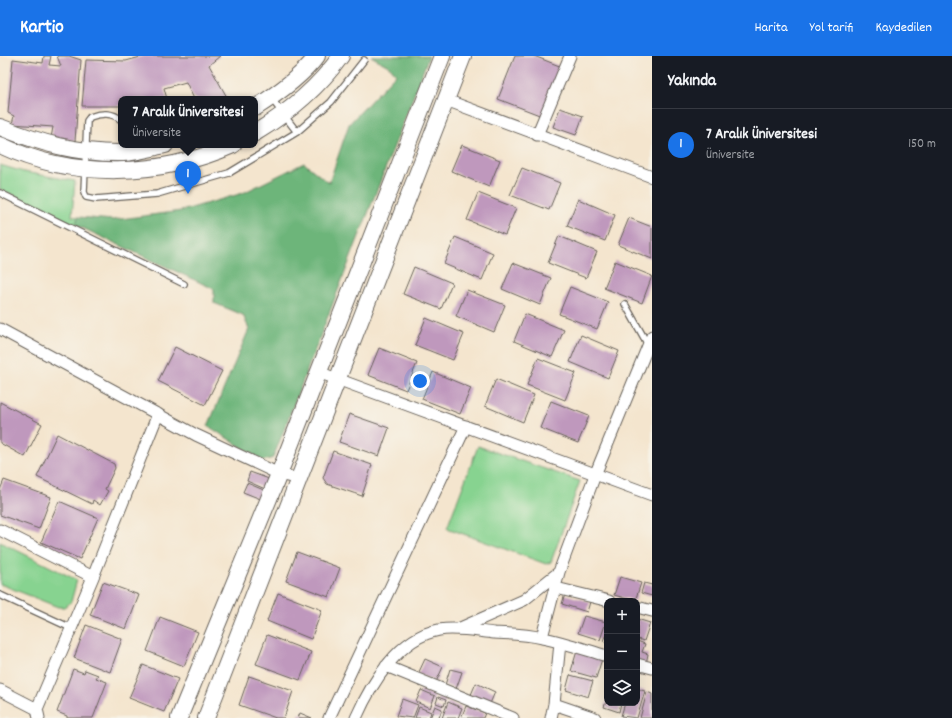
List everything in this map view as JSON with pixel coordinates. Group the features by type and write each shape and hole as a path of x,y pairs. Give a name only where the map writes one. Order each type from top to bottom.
{"street":[{"path":"258,106 271,98 311,64 317,56"},
{"path":"258,131 284,114 310,91 341,56"},
{"path":"179,718 279,474 442,56"},
{"path":"206,718 463,56"},
{"path":"537,135 570,56"},
{"path":"446,100 652,177"},
{"path":"0,127 32,140 64,148 123,158 149,170 170,166 226,148"},
{"path":"0,145 41,160 85,168 155,148"},
{"path":"0,329 196,435 279,474 299,479"},
{"path":"542,637 559,572 595,475 650,341"},
{"path":"318,372 338,378 652,495"},
{"path":"0,690 38,714 71,628 158,414"},
{"path":"329,718 466,426"},
{"path":"0,530 92,577"},
{"path":"455,630 524,600 559,572"},
{"path":"556,588 604,600"},
{"path":"640,609 652,611"},
{"path":"361,717 372,687 386,666 403,649 420,638 439,630 542,637 604,655"},
{"path":"551,718 554,704 560,642"},
{"path":"640,665 652,668"},
{"path":"386,666 514,718"},
{"path":"554,704 595,718"}],"lane":[{"path":"118,117 116,115 106,114 90,117 87,121 84,192 86,197 96,199 157,194 229,173 297,132 331,102 364,60"},
{"path":"271,98 297,132"},
{"path":"0,194 184,284"},
{"path":"625,304 650,341"},
{"path":"0,595 71,628"}],"green space":[{"path":"371,56 429,56 273,458 263,461 208,426 249,329 243,315 214,303 214,289 76,225 78,217 113,220 181,211 243,193 304,163 329,183 349,124 396,74 390,67"},
{"path":"0,165 24,172 75,181 72,216 78,217 76,225 0,189"},
{"path":"478,446 580,481 551,562 546,564 447,528"},
{"path":"0,542 77,580 71,602 64,607 58,607 0,584"}],"building":[{"path":"44,56 51,56 49,65 61,66 57,56 69,56 81,60 75,141 51,138 53,127 12,124 14,116 8,113 13,59 43,63"},
{"path":"144,56 220,56 209,65 226,96 193,96 186,82 164,88 166,96 118,96 118,106 82,106 86,60 126,61"},
{"path":"515,56 534,56 562,67 542,116 498,99"},
{"path":"560,108 583,116 576,135 553,127"},
{"path":"462,145 500,160 489,187 451,171"},
{"path":"522,168 560,183 549,210 510,195"},
{"path":"478,193 516,208 505,235 467,220"},
{"path":"578,199 615,215 605,241 567,226"},
{"path":"629,218 652,227 652,259 618,245"},
{"path":"559,236 597,252 586,278 548,263"},
{"path":"455,237 493,253 482,280 444,264"},
{"path":"615,261 652,276 642,303 604,288"},
{"path":"513,263 551,278 540,305 502,289"},
{"path":"414,267 452,283 441,309 403,294"},
{"path":"570,287 608,302 597,329 559,314"},
{"path":"467,290 505,305 494,332 456,316"},
{"path":"525,314 564,330 552,357 514,341"},
{"path":"426,318 464,334 453,360 415,345"},
{"path":"581,335 619,351 608,378 570,362"},
{"path":"175,347 222,371 205,405 158,381"},
{"path":"379,348 417,363 406,390 368,375"},
{"path":"538,358 576,373 565,400 527,385"},
{"path":"433,372 471,388 460,414 422,399"},
{"path":"496,379 534,395 523,422 485,406"},
{"path":"551,401 589,416 578,443 540,428"},
{"path":"0,402 42,424 25,457 0,443"},
{"path":"349,414 389,428 379,456 339,442"},
{"path":"57,434 114,464 115,468 105,489 108,491 100,505 93,500 92,504 37,477"},
{"path":"333,451 372,465 362,496 327,484 323,478"},
{"path":"250,472 269,479 265,489 247,481"},
{"path":"4,480 51,497 39,529 0,515 0,490"},
{"path":"247,483 266,491 263,500 243,492"},
{"path":"59,501 98,518 80,559 41,542"},
{"path":"297,552 340,568 329,597 286,581"},
{"path":"620,577 641,583 636,598 624,598 614,595"},
{"path":"103,582 139,595 126,629 90,615"},
{"path":"644,583 652,585 652,596 641,593"},
{"path":"278,593 322,610 311,639 267,621"},
{"path":"565,594 590,602 587,612 562,604"},
{"path":"584,616 604,621 604,628 600,640 578,633"},
{"path":"160,617 198,632 184,666 147,651"},
{"path":"640,620 650,623 644,641 640,640"},
{"path":"86,625 122,639 110,672 74,658"},
{"path":"267,635 311,652 300,680 256,664"},
{"path":"640,642 645,644 642,652 648,654 646,664 640,662"},
{"path":"577,651 602,659 596,678 571,671"},
{"path":"425,659 443,667 436,682 418,674"},
{"path":"143,665 178,679 164,712 129,698"},
{"path":"73,669 84,673 85,670 98,675 96,678 107,682 93,718 67,718 67,716 57,712"},
{"path":"450,669 462,672 456,689 445,685"},
{"path":"570,675 593,681 588,697 566,690"},
{"path":"249,676 293,691 284,718 276,718 239,705"},
{"path":"476,683 495,692 489,706 470,697"},
{"path":"421,690 435,696 430,708 416,702"},
{"path":"640,690 645,691 637,718 621,716 624,706 640,706"},
{"path":"647,692 652,694 652,718 640,718"},
{"path":"438,697 446,700 444,706 436,703"},
{"path":"402,699 418,705 413,718 396,716"},
{"path":"448,702 462,708 458,718 442,718"},
{"path":"435,706 442,709 439,718 430,718"},
{"path":"466,706 485,713 483,718 461,718"},
{"path":"604,706 620,706 619,712"},
{"path":"419,707 431,712 429,718 415,718"},
{"path":"300,713 312,718 298,718"}],"place":[{"name":"7 Aralık Üniversitesi","path":"188,194"}]}
